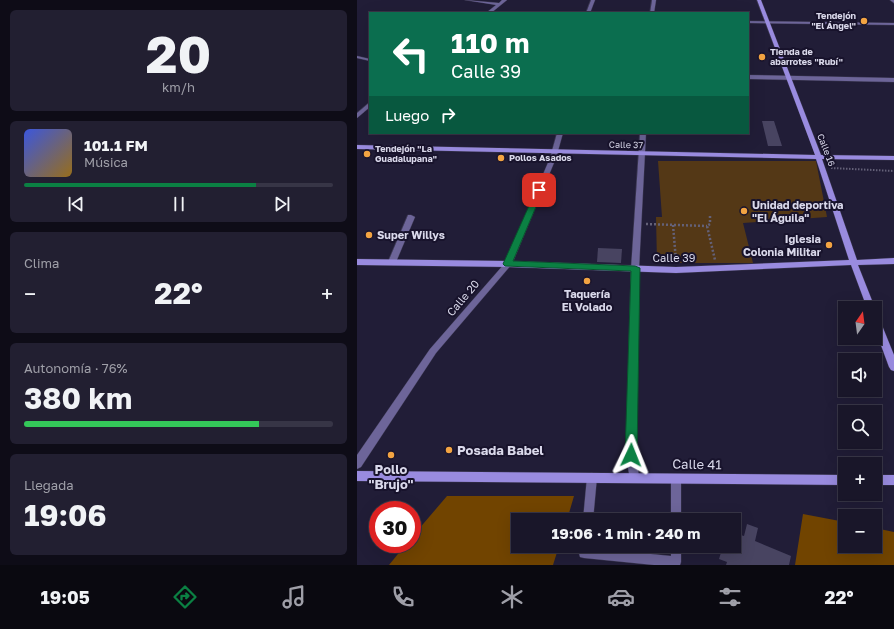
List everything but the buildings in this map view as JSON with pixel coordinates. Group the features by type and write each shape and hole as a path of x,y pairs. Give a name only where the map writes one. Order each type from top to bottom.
{"main road":[{"name":"Calle 16","path":"759,0 823,167 868,301"},
{"name":"Calle 37","path":"357,146 641,154 894,158"},
{"name":"Calle 39","path":"357,262 508,264 677,270 894,262"},
{"path":"882,336 894,367"},
{"name":"Calle 41","path":"357,476 634,477 838,480"},
{"path":"882,480 894,480"}],"street":[{"path":"467,0 501,4"},
{"path":"489,12 505,0"},
{"path":"588,12 593,0"},
{"path":"652,12 654,0"},
{"path":"749,22 894,24"},
{"path":"357,57 369,60"},
{"path":"749,77 894,80"},
{"path":"357,116 369,105"},
{"name":"Calle 20","path":"357,464 433,351 508,264 553,158 560,134"},
{"path":"634,477 631,455 635,268 643,134"},
{"path":"392,262 411,217"}],"lane":[{"path":"589,513 592,477"},
{"path":"676,478 676,513"},
{"path":"584,553 676,562 676,553"}],"path":[{"path":"823,167 894,171"},
{"path":"710,216 710,224 707,226 717,269"},
{"path":"638,224 707,226"},
{"path":"673,225 677,270"}],"shaded area":[{"name":"Unidad deportiva \"El Águila\"","path":"658,161 816,161 827,217 743,223 753,263 657,263 656,217 662,217"},
{"path":"447,496 574,496 569,513 511,513 511,553 557,553 553,565 389,565 399,553 421,553 421,526"},
{"path":"803,514 838,521 838,553 882,553 882,529 894,532 894,565 795,565"}],"place":[{"name":"Tendejón \"El Ángel\"","path":"864,21"},
{"name":"Tienda de abarrotes \"Rubí\"","path":"762,57"},
{"name":"Tendejón \"La Guadalupana\"","path":"367,154"},
{"name":"Pollos Asados","path":"501,158"},
{"name":"Unidad deportiva \"El Águila\"","path":"744,211"},
{"name":"Super Willys","path":"369,235"},
{"name":"Iglesia Colonia Militar","path":"829,245"},
{"name":"Taquería El Volado","path":"587,281"},
{"name":"Posada Babel","path":"449,450"},
{"name":"Pollo \"Brujo\"","path":"391,455"}],"route":[{"path":"539,190 508,264 635,268 631,455"}]}
